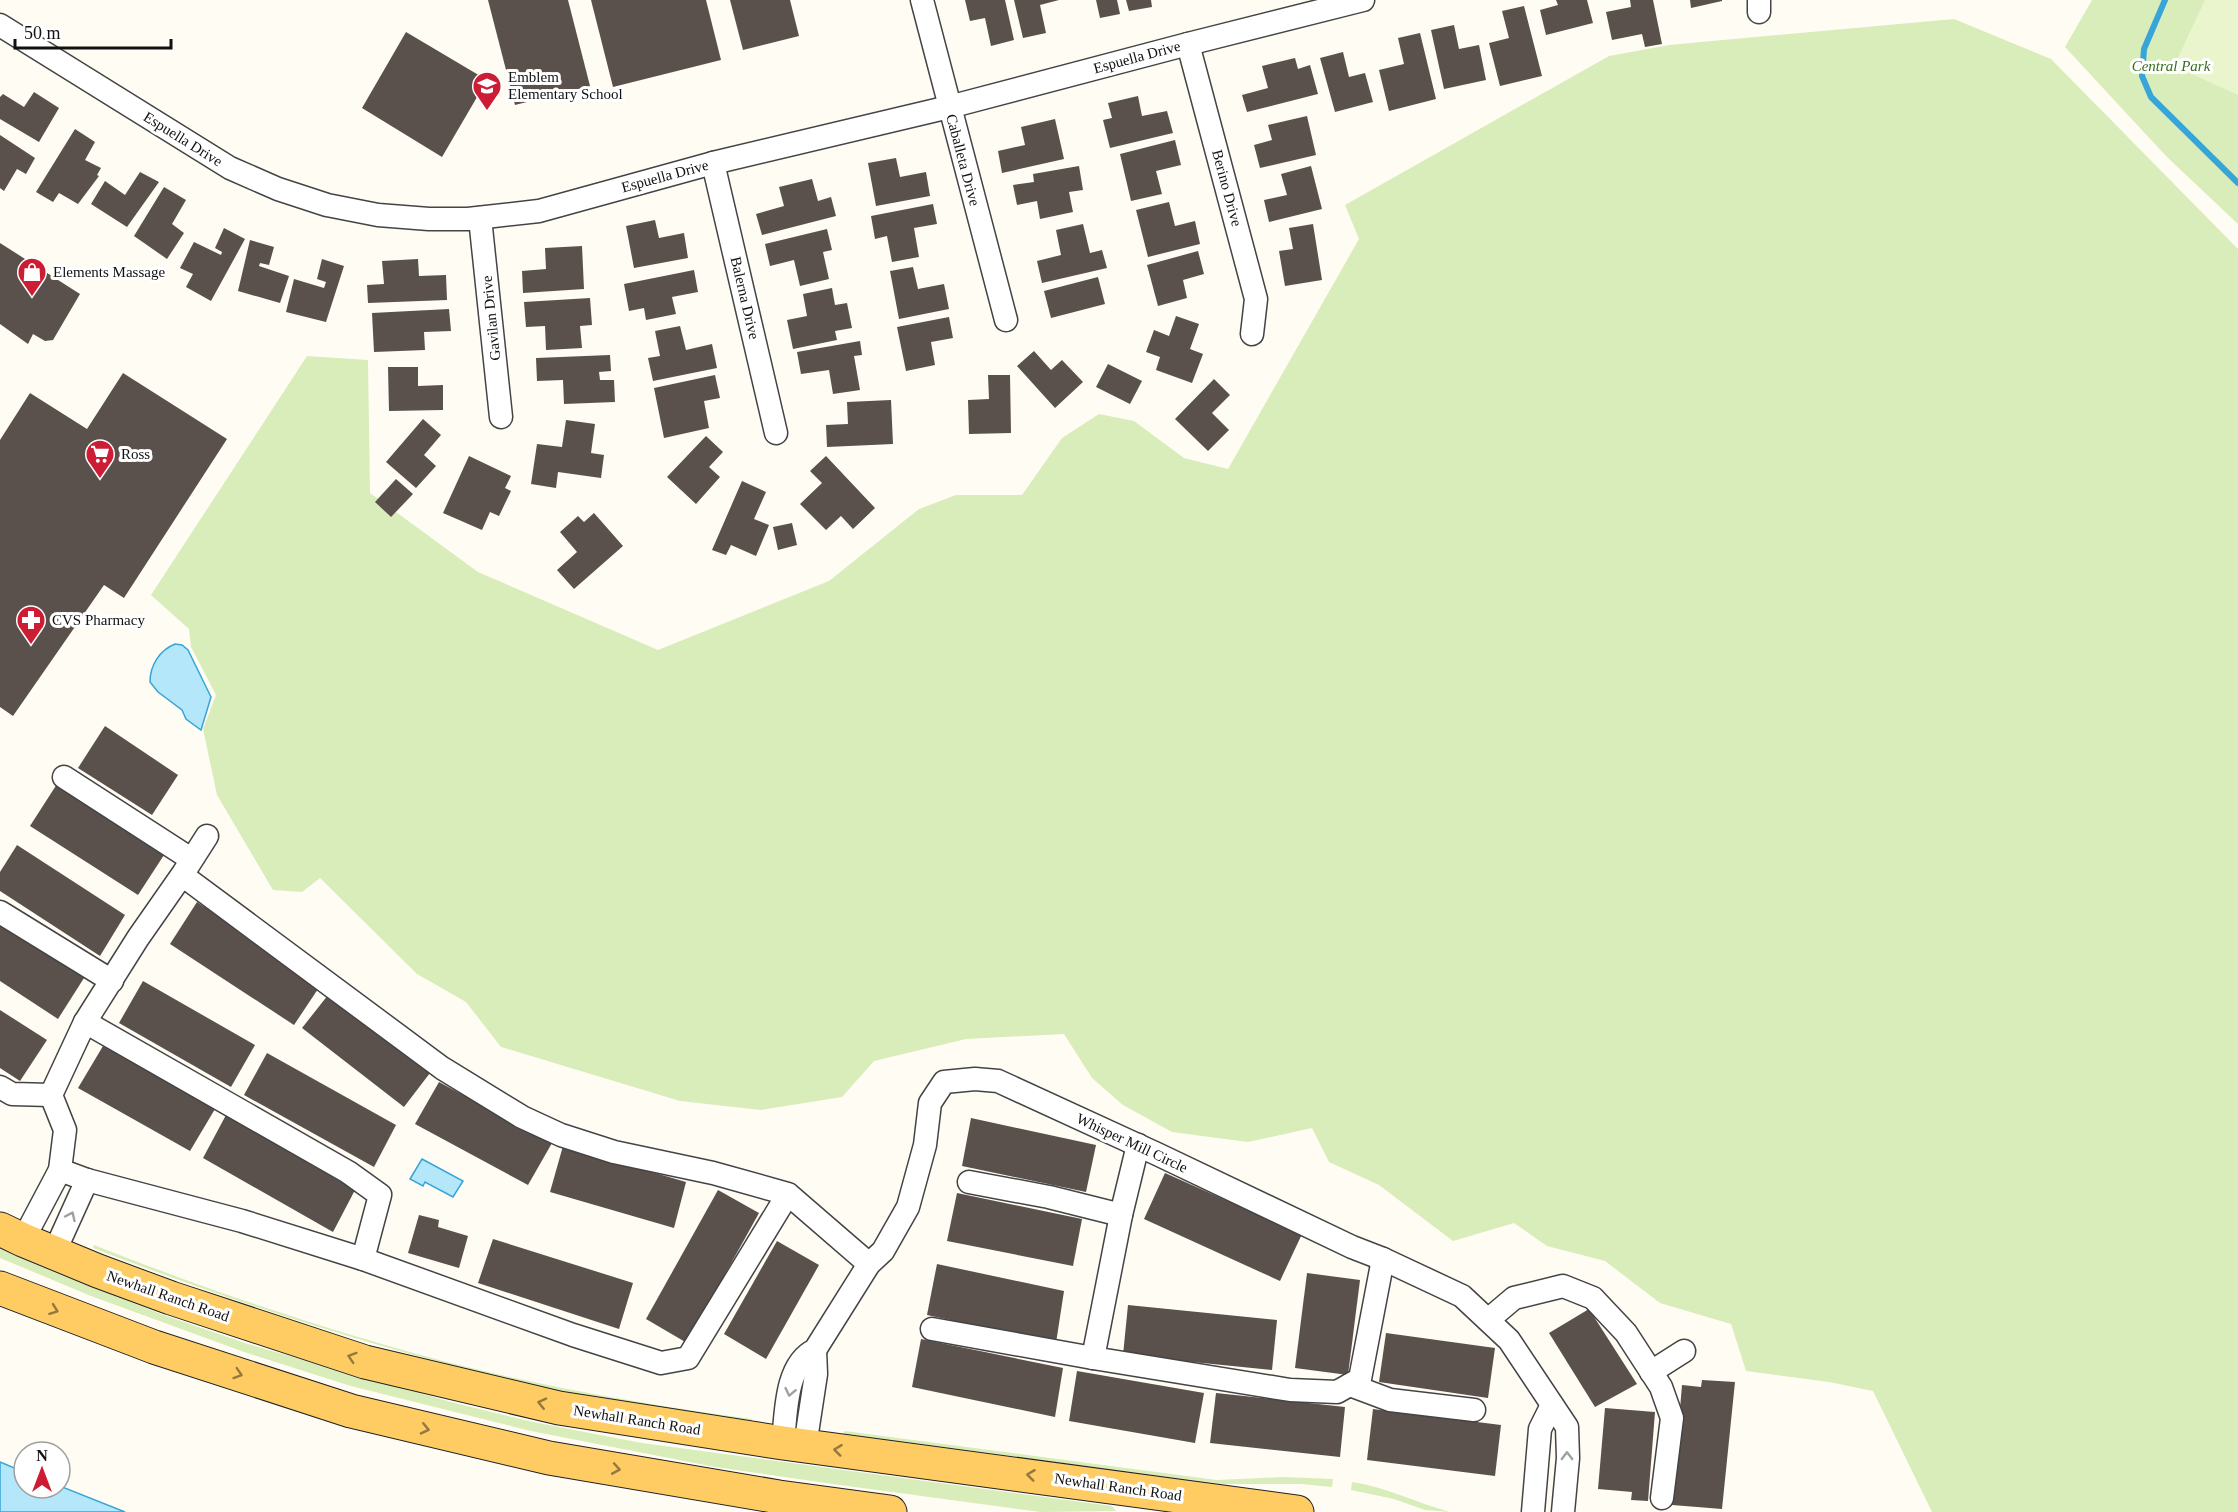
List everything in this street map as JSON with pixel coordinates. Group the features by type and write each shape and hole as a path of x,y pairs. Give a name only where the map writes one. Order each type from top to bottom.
{"main road":[{"name":"Newhall Ranch Road","path":"11,1234 171,1298 365,1362 559,1408 794,1444 1297,1512"},
{"path":"0,1288 154,1347 351,1411 549,1458 779,1497 890,1512"}],"street":[{"name":"Caballeta Drive","path":"922,0 1006,320"},
{"name":"Espuella Drive","path":"0,25 230,168 278,189 327,204 378,215 429,219 480,218 539,211 713,163 949,107 1363,0"},
{"name":"Berino Drive","path":"1188,44 1256,299 1252,334"},
{"name":"Balerna Drive","path":"713,163 776,433"},
{"name":"Gavilan Drive","path":"480,218 501,417"},
{"path":"64,777 186,867 442,1068 522,1117 561,1135 614,1152 712,1173 788,1194 869,1264"},
{"path":"11,1234 60,1170 65,1130 51,1095 85,1022 207,836"},
{"path":"0,912 112,981"},
{"path":"85,1022 348,1172 380,1196 363,1259"},
{"name":"Whisper Mill Circle","path":"794,1444 816,1374 814,1350 869,1264 883,1251 908,1207 926,1145 930,1103 944,1082 975,1079 998,1081 1138,1144 1352,1248 1383,1259 1462,1296 1509,1340 1567,1427 1568,1458 1563,1512"},
{"path":"0,1087 12,1094 51,1095"},
{"path":"1093,1358 1121,1215 1138,1144"},
{"path":"60,1170 87,1180 242,1221 363,1259 573,1335 661,1363 688,1358 788,1194"},
{"path":"54,1253 87,1180"},
{"path":"969,1182 1049,1197 1121,1215"},
{"path":"932,1329 1290,1390 1337,1392 1360,1379 1383,1259"},
{"path":"1488,1320 1514,1298 1563,1286 1593,1298 1626,1334 1652,1372 1661,1387 1672,1418 1662,1498"},
{"path":"1652,1372 1684,1351"},
{"path":"1350,1385 1390,1400 1474,1410"},
{"path":"1533,1512 1540,1429 1552,1405"}],"green space":[{"name":"Central Park","path":"2092,0 2238,0 2238,224 2166,156 2065,47"},
{"path":"2205,0 2238,0 2238,95 2174,66"},
{"path":"1954,19 2051,59 2238,249 2238,1512 1932,1512 1873,1391 1829,1382 1746,1371 1731,1324 1660,1303 1605,1261 1547,1246 1514,1223 1453,1241 1379,1185 1329,1162 1312,1128 1248,1142 1172,1132 1123,1105 1092,1078 1064,1034 966,1039 874,1061 842,1097 761,1110 680,1101 501,1047 466,1002 417,974 320,878 302,892 273,890 217,795 203,729 216,695 191,647 189,629 151,595 307,356 368,360 370,493 478,572 658,650 829,581 919,509 956,495 1022,495 1062,438 1099,414 1134,421 1184,458 1228,469 1359,239 1345,205 1609,56 1669,45"},
{"path":"94,1245 267,1308 443,1361 597,1394 752,1419 751,1422 616,1402 449,1364 329,1330 210,1291 93,1248"},
{"path":"0,1249 161,1314 248,1344 451,1402 533,1422 642,1443 1112,1506 1116,1511 1041,1512 840,1485 715,1467 531,1431 351,1386 244,1352 91,1296 0,1258"},
{"path":"845,1431 1217,1480 1284,1477 1333,1479 1332,1487 1301,1484 1222,1484 843,1434"},
{"path":"1352,1482 1450,1512 1425,1510 1394,1499 1351,1490"}],"water":[{"path":"175,644 182,645 188,650 211,697 201,730 186,719 182,710 158,692 150,682 157,659"},
{"path":"422,1159 463,1181 453,1197 425,1182 423,1186 410,1179"},
{"path":"0,1462 12,1467 12,1500 72,1500 72,1491 125,1512 0,1512"}],"building":[{"path":"488,0 568,0 590,86 515,105"},
{"path":"591,0 706,0 721,60 613,87"},
{"path":"730,0 790,0 799,36 743,50"},
{"path":"965,0 1005,0 1014,40 991,46 985,18 970,21"},
{"path":"1014,0 1059,0 1040,5 1046,33 1023,38"},
{"path":"1096,0 1117,0 1120,14 1100,18"},
{"path":"1126,0 1151,0 1152,7 1129,11"},
{"path":"1556,0 1587,0 1593,23 1546,35 1540,10 1558,5"},
{"path":"1630,0 1653,0 1662,44 1645,47 1642,34 1612,40 1606,12 1631,7"},
{"path":"1690,0 1722,0 1722,1 1691,8"},
{"path":"1524,6 1542,76 1500,86 1489,43 1509,38 1502,11"},
{"path":"1454,25 1459,49 1479,45 1486,80 1444,89 1431,30"},
{"path":"406,32 487,80 442,157 362,108"},
{"path":"1420,33 1436,99 1389,111 1379,70 1404,64 1398,38"},
{"path":"1343,52 1349,77 1365,73 1373,102 1335,112 1320,58"},
{"path":"1295,58 1298,69 1310,65 1318,94 1247,112 1242,95 1268,88 1262,66"},
{"path":"34,92 59,108 39,142 0,119 0,97 3,94 24,107"},
{"path":"1138,96 1142,116 1167,111 1173,133 1110,148 1103,120 1112,118 1108,103"},
{"path":"1307,116 1316,155 1260,168 1254,145 1272,140 1268,125"},
{"path":"1055,119 1064,159 1002,173 998,151 1025,145 1021,127"},
{"path":"75,129 95,142 85,160 101,168 97,175 99,176 78,204 59,193 53,202 36,192"},
{"path":"0,135 35,158 26,174 17,169 4,191 0,188"},
{"path":"1175,140 1181,165 1156,171 1162,194 1131,201 1120,154"},
{"path":"896,158 900,177 926,172 930,196 876,206 868,163"},
{"path":"1079,166 1083,190 1069,192 1073,212 1040,219 1037,201 1017,205 1013,185 1034,182 1033,174"},
{"path":"1311,166 1322,209 1269,222 1264,200 1287,195 1281,174"},
{"path":"140,172 159,182 127,227 91,204 105,181 125,195"},
{"path":"812,179 818,201 831,197 836,216 762,235 756,214 784,206 779,187"},
{"path":"164,187 186,200 172,224 184,233 167,259 134,236"},
{"path":"1169,202 1175,226 1195,221 1200,244 1148,257 1136,210"},
{"path":"933,204 937,224 914,228 919,257 892,262 887,236 875,239 871,216"},
{"path":"655,220 659,238 684,233 688,258 634,268 626,226"},
{"path":"1083,224 1090,253 1102,250 1107,268 1042,283 1037,261 1061,255 1056,230"},
{"path":"1313,224 1322,280 1285,286 1279,251 1293,249 1289,228"},
{"path":"224,228 245,239 211,301 186,287 193,274 180,268 194,242 221,255 222,252 215,248"},
{"path":"827,229 832,250 823,252 829,279 800,286 794,260 770,266 765,244"},
{"path":"250,240 274,247 269,265 260,263 259,266 289,276 280,303 238,291"},
{"path":"0,243 80,294 53,340 45,341 33,334 28,344 0,324"},
{"path":"582,246 584,289 523,293 522,271 546,269 545,248"},
{"path":"1198,251 1204,274 1183,280 1187,298 1158,306 1147,265"},
{"path":"322,259 344,266 326,322 286,312 294,279 324,288 326,282 317,279"},
{"path":"418,259 419,276 446,275 447,300 368,303 367,285 384,284 382,261"},
{"path":"913,267 918,289 944,284 949,309 899,319 890,271"},
{"path":"694,270 698,292 672,297 676,314 646,320 644,308 629,311 624,284"},
{"path":"1098,277 1105,304 1051,318 1044,291"},
{"path":"832,288 835,305 847,303 852,328 835,331 837,340 793,349 787,320 807,316 803,294"},
{"path":"590,298 592,325 580,326 582,348 546,350 545,326 526,327 524,302"},
{"path":"449,309 451,331 424,332 425,350 374,352 372,313"},
{"path":"1176,316 1199,324 1190,349 1203,354 1192,383 1156,370 1160,357 1146,352 1154,330 1169,336"},
{"path":"949,317 953,338 931,342 935,365 906,371 897,327"},
{"path":"680,326 686,350 712,344 717,368 653,381 648,358 660,356 655,331"},
{"path":"860,341 862,355 854,356 860,390 833,394 829,370 801,374 797,352"},
{"path":"1034,351 1051,370 1062,360 1083,382 1055,408 1017,366"},
{"path":"610,355 611,371 599,372 600,380 614,380 615,402 564,404 563,380 537,381 536,358"},
{"path":"1108,364 1142,381 1130,404 1096,387"},
{"path":"388,367 418,367 418,386 443,385 443,410 389,411"},
{"name":"Ross","path":"123,373 227,439 124,598 104,585 13,716 0,707 0,440 30,393 87,429"},
{"path":"715,375 720,398 704,401 709,428 664,438 654,388"},
{"path":"988,375 1010,375 1011,433 969,434 968,400 989,399"},
{"path":"1214,379 1230,395 1212,413 1229,430 1208,451 1175,419"},
{"path":"891,400 893,444 827,447 826,425 848,424 847,402"},
{"path":"423,419 441,435 424,455 436,466 416,488 386,462"},
{"path":"566,420 595,424 591,453 604,455 601,478 558,472 556,488 531,484 537,444 562,447"},
{"path":"706,436 723,452 709,467 720,477 696,504 667,477"},
{"path":"469,456 511,476 505,488 511,491 499,516 490,512 482,530 443,513"},
{"path":"826,456 875,508 853,529 841,516 826,530 800,504 822,483 810,471"},
{"path":"396,479 413,494 391,517 375,502"},
{"path":"742,481 766,492 754,519 769,525 756,556 731,545 726,555 712,550"},
{"path":"594,513 623,546 574,589 557,570 577,552 560,532 578,516 584,522"},
{"path":"792,523 797,545 778,550 773,527"},
{"path":"105,726 178,775 152,815 78,768"},
{"path":"57,784 164,855 138,895 30,826"},
{"path":"17,845 125,915 100,956 0,891 0,872"},
{"path":"197,902 322,983 294,1025 170,944"},
{"path":"0,923 84,978 58,1019 0,981"},
{"path":"143,981 255,1045 231,1087 119,1023"},
{"path":"332,990 433,1069 404,1107 302,1028"},
{"path":"0,1010 47,1040 20,1081 0,1068"},
{"path":"103,1046 215,1109 190,1151 78,1088"},
{"path":"267,1053 396,1125 374,1167 244,1095"},
{"path":"439,1082 552,1143 528,1185 415,1124"},
{"path":"226,1115 355,1190 333,1232 203,1158"},
{"path":"971,1118 1096,1145 1086,1192 962,1166"},
{"path":"563,1146 686,1182 674,1228 550,1192"},
{"path":"1165,1173 1302,1234 1280,1281 1144,1219"},
{"path":"718,1190 759,1213 687,1343 646,1319"},
{"path":"957,1193 1082,1219 1073,1266 947,1241"},
{"path":"419,1215 439,1220 438,1227 468,1236 459,1268 408,1253"},
{"path":"493,1239 633,1283 619,1329 478,1283"},
{"path":"777,1241 819,1265 766,1359 724,1334"},
{"path":"937,1264 1064,1291 1056,1343 927,1315"},
{"path":"1307,1273 1360,1280 1348,1375 1295,1368"},
{"path":"1128,1305 1277,1320 1272,1370 1123,1355"},
{"path":"1589,1309 1637,1384 1595,1407 1549,1333"},
{"path":"1386,1333 1495,1348 1488,1398 1379,1382"},
{"path":"921,1339 1063,1368 1055,1417 912,1387"},
{"path":"1077,1371 1204,1393 1195,1443 1069,1421"},
{"path":"1702,1380 1735,1382 1722,1509 1672,1505 1682,1385 1701,1387"},
{"path":"1216,1393 1345,1407 1340,1457 1210,1443"},
{"path":"1605,1408 1655,1412 1648,1501 1631,1500 1632,1492 1598,1489"},
{"path":"1373,1409 1501,1425 1495,1476 1367,1460"}],"waterway":[{"path":"2165,0 2144,49 2142,76 2151,97 2238,183"}],"place":[{"name":"Emblem Elementary School","path":"487,112"},
{"name":"Elements Massage","path":"32,298"},
{"name":"Ross","path":"100,480"},
{"name":"CVS Pharmacy","path":"31,646"}]}
